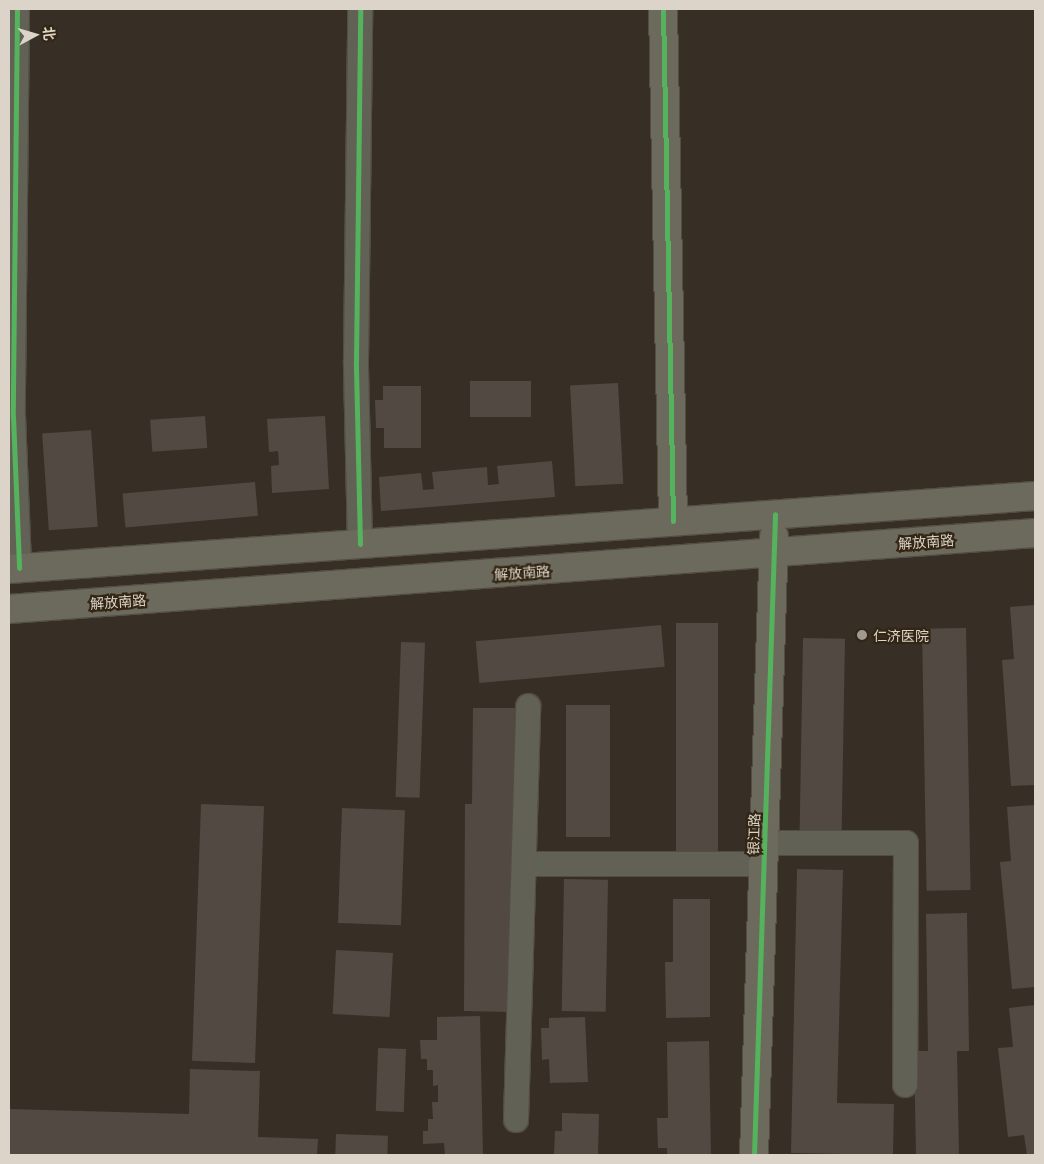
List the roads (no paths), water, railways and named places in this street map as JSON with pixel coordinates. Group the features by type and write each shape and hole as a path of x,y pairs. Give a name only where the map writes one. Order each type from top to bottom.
{"main road":[{"path":"663,9 672,521"},
{"path":"14,569 1035,496"},
{"name":"银江路","path":"754,1155 775,514"},
{"name":"解放南路","path":"9,609 1035,533"}],"street":[{"path":"14,569 17,9"},
{"path":"360,9 356,361 360,544"},
{"path":"516,1120 528,706"},
{"path":"524,864 764,854 906,843 906,1085"}],"place":[{"name":"仁济医院","path":"862,635"}]}
